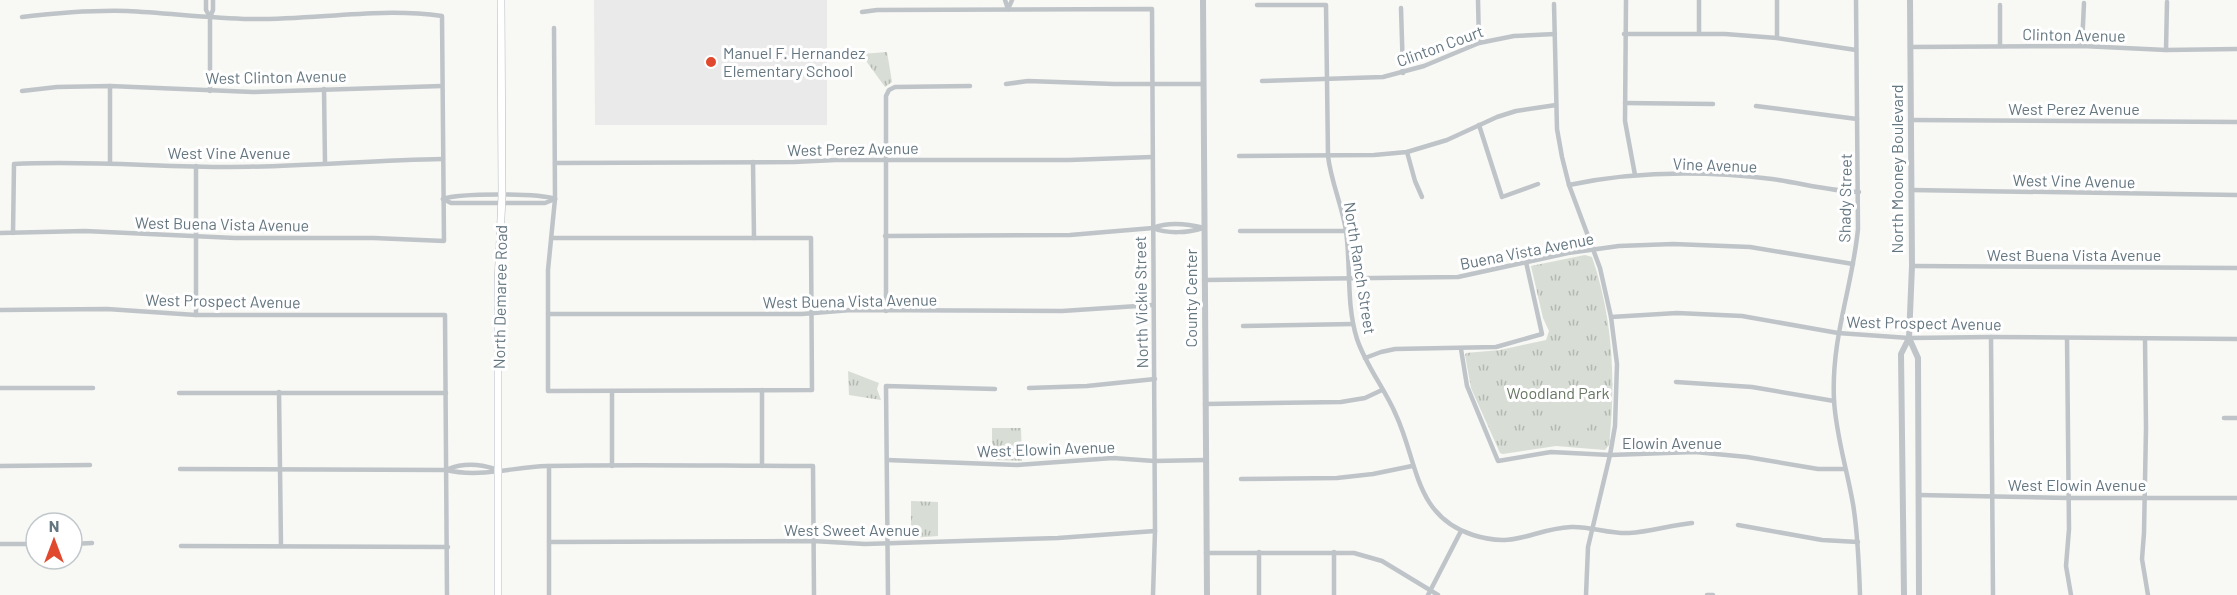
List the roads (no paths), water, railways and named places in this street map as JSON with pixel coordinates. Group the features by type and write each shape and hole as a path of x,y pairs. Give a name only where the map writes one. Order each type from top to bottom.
{"main road":[{"name":"North Demaree Road","path":"498,595 498,284 502,200 501,0"}],"street":[{"path":"206,0 206,10 210,17"},
{"path":"210,91 210,17 213,0"},
{"path":"1005,0 1008,9"},
{"path":"1008,9 1012,0"},
{"name":"County Center","path":"1203,0 1207,595"},
{"path":"1478,0 1479,43"},
{"path":"1626,0 1625,121 1635,175"},
{"path":"1699,0 1699,33"},
{"path":"1777,0 1777,38"},
{"name":"Shady Street","path":"1856,0 1858,229 1838,333 1834,401 1839,441 1853,502 1858,542 1860,595"},
{"name":"North Mooney Boulevard","path":"1904,595 1901,354 1909,338 1912,266 1910,0"},
{"path":"2166,50 2167,2"},
{"path":"2082,46 2084,3"},
{"path":"1554,4 1556,105 1562,157 1569,184 1594,250 1616,347 1617,397 1611,455 1588,547 1586,595"},
{"name":"North Ranch Street","path":"1257,5 1326,5 1328,156 1346,231 1353,324 1365,358 1402,428 1422,492 1441,516 1461,531"},
{"path":"2000,5 2000,46"},
{"path":"1401,8 1403,73"},
{"path":"862,12 1008,9"},
{"name":"North Vickie Street","path":"1008,9 1152,9 1155,379 1155,531 1152,595"},
{"path":"21,17 67,12 125,11 251,19 360,13 423,13 442,16 443,199 451,203 502,200 545,203 555,200"},
{"path":"551,238 811,238 812,390 548,390 548,263 555,200 554,28"},
{"path":"1624,34 1699,33 1777,38 1857,50"},
{"name":"Clinton Court","path":"1262,81 1359,79 1403,73 1479,43 1514,36 1555,34"},
{"name":"Clinton Avenue","path":"1910,47 2082,46 2166,50 2237,49"},
{"path":"1006,84 1028,81 1203,84"},
{"path":"110,86 110,162"},
{"name":"West Clinton Avenue","path":"22,91 57,87 110,86 264,92 442,86"},
{"path":"886,311 885,99 889,90 901,86 970,86"},
{"path":"324,89 326,163"},
{"path":"1625,103 1713,104"},
{"path":"1239,156 1374,155 1407,152 1447,140 1516,111 1556,105"},
{"path":"1756,106 1857,119"},
{"name":"West Perez Avenue","path":"1910,120 2237,122"},
{"path":"1479,125 1502,197 1538,184"},
{"path":"1407,152 1422,197"},
{"name":"West Perez Avenue","path":"555,163 886,159 1069,160 1152,157"},
{"name":"West Vine Avenue","path":"13,233 14,164 110,162 282,167 326,163 443,159"},
{"path":"753,162 754,238"},
{"path":"196,166 196,315"},
{"name":"Vine Avenue","path":"1569,184 1635,175 1711,175 1749,177 1859,192"},
{"name":"West Vine Avenue","path":"1911,190 2237,195"},
{"name":"West Buena Vista Avenue","path":"0,233 85,231 196,237 444,241 443,199"},
{"path":"885,236 1088,234 1152,228 1160,231 1192,231 1204,228"},
{"path":"1240,231 1346,231"},
{"name":"Buena Vista Avenue","path":"1204,280 1458,277 1594,250 1649,244 1709,244 1785,252 1853,264"},
{"path":"1365,358 1395,349 1496,347 1542,334 1526,262"},
{"name":"West Buena Vista Avenue","path":"1912,266 2237,268"},
{"name":"West Buena Vista Avenue","path":"548,314 811,314 845,310 1062,311 1153,305"},
{"name":"West Prospect Avenue","path":"0,310 107,309 196,315 445,315 446,393"},
{"name":"West Prospect Avenue","path":"1611,317 1677,313 1742,316 1838,333 1909,338 2237,339"},
{"path":"1243,326 1353,324"},
{"path":"1991,337 1993,595"},
{"name":"North Mooney Boulevard","path":"1909,338 1918,358 1919,595"},
{"path":"2067,338 2069,530 2066,566 2072,595"},
{"path":"2145,339 2145,497 2142,559 2148,595"},
{"name":"Elowin Avenue","path":"1461,349 1467,386 1498,461 1551,452 1611,455 1666,452 1712,453 1818,470 1845,470"},
{"path":"1029,388 1087,386 1155,379"},
{"path":"1676,382 1752,387 1834,401"},
{"path":"888,595 886,386 995,389"},
{"path":"0,388 93,388"},
{"path":"762,390 762,466"},
{"path":"1205,404 1341,402 1365,398 1382,390"},
{"path":"612,391 612,466"},
{"path":"279,392 281,546"},
{"path":"179,393 446,393 447,595"},
{"path":"2224,418 2237,418"},
{"name":"West Elowin Avenue","path":"887,460 1000,465 1113,459 1206,460"},
{"path":"0,466 90,465"},
{"path":"549,466 549,595"},
{"path":"180,469 484,472 549,466 813,466 814,595"},
{"path":"1241,479 1356,477 1412,466"},
{"name":"West Elowin Avenue","path":"1918,495 2237,498"},
{"path":"1429,593 1461,531 1485,539 1507,541 1532,537 1562,528 1592,528 1628,533 1692,523"},
{"path":"1738,525 1822,540 1858,542"},
{"name":"West Sweet Avenue","path":"549,542 888,544 1046,539 1155,531"},
{"path":"84,543 92,543"},
{"path":"0,544 24,544"},
{"path":"182,546 448,547"},
{"path":"1258,595 1259,552"},
{"path":"1334,552 1334,595"},
{"path":"1206,553 1354,553 1373,557 1429,593 1438,595"},
{"path":"1707,595 1713,595"}],"place":[{"name":"Manuel F. Hernandez Elementary School","path":"711,62"}],"park label":[{"name":"Woodland Park","path":"1558,393"}]}
